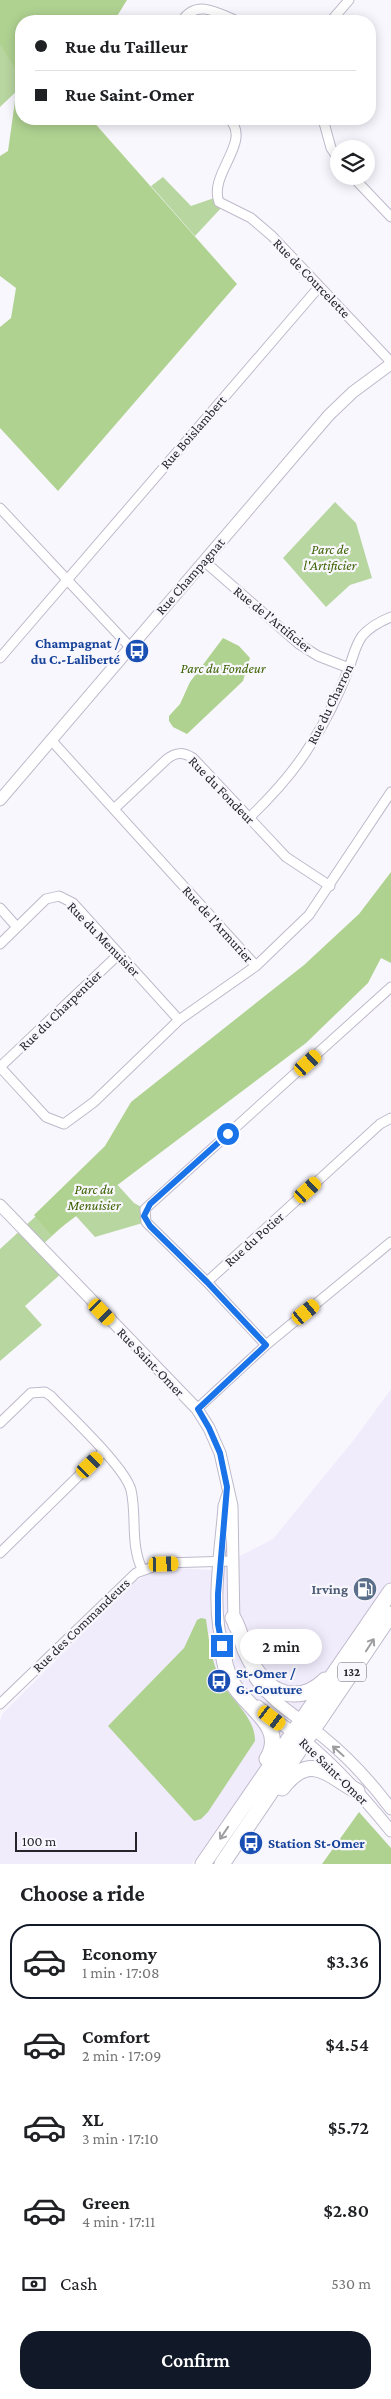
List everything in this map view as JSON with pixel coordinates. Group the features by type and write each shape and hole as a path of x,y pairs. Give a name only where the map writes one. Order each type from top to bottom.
{"main road":[{"name":"132","path":"222,1864 258,1811 344,1658 391,1591"},
{"name":"132","path":"203,1864 245,1803 303,1731 391,1614"},
{"path":"233,1618 245,1650 258,1671 271,1686 284,1693 302,1694 311,1691 344,1658"},
{"path":"222,1646 224,1665 234,1686 269,1725 273,1734 271,1753 251,1787 245,1803"},
{"path":"258,1811 271,1801 290,1778 309,1768 329,1772 357,1791"}],"street":[{"path":"336,15 348,0"},
{"path":"186,15 189,9 195,5 205,6 224,15"},
{"name":"Rue de Courcelette","path":"233,125 237,132 236,139 216,186 216,195 223,206 251,218 262,227 319,287 339,305 391,363"},
{"path":"325,125 330,144"},
{"path":"360,185 391,218"},
{"name":"Rue Boislambert","path":"0,658 319,287"},
{"name":"Rue Champagnat","path":"0,800 329,415 352,392 391,363"},
{"path":"0,508 130,646"},
{"name":"Rue de l'Artificier","path":"204,561 299,644 318,656 349,668"},
{"name":"Rue du Charron","path":"249,818 286,782 310,747 328,716 362,636 391,617"},
{"name":"Rue de l'Armurier","path":"52,741 256,966 309,915 391,792"},
{"name":"Rue du Fondeur","path":"114,808 167,759 179,753 193,758 286,857 330,886"},
{"name":"Rue du Menuisier","path":"0,944 16,926 46,899 59,896 73,903 179,1020"},
{"path":"0,908 16,926"},
{"name":"Rue du Charpentier","path":"0,1067 119,954"},
{"path":"0,1067 46,1118 64,1124 94,1102 179,1020 256,966"},
{"path":"266,1345 207,1282 146,1222 146,1210 391,987"},
{"name":"Rue du Potier","path":"207,1282 380,1124 391,1118"},
{"name":"Rue Saint-Omer","path":"0,1205 198,1409 220,1453 232,1506 233,1618 239,1648 255,1679 391,1831"},
{"path":"198,1409 266,1345 391,1242"},
{"path":"0,1422 31,1393 45,1392 104,1452 126,1476 130,1488 136,1557 142,1569"},
{"path":"0,1553 104,1452"},
{"name":"Rue Saint-Omer","path":"228,1494 224,1506 218,1624 222,1646 236,1678 245,1692 261,1709 303,1731 363,1774 391,1809"},
{"name":"Rue des Commandeurs","path":"0,1704 128,1579 142,1569 164,1564 232,1561"}],"shaded area":[{"path":"391,1389 391,1586 312,1700 274,1744 271,1753 192,1864 0,1864 0,1720 3,1713 134,1582 149,1574 176,1568 213,1570 273,1539 356,1437"}],"green space":[{"path":"0,0 15,15 15,93 0,107"},
{"path":"0,0 127,0 118,15 15,15 15,68 0,44"},
{"path":"15,101 15,125 96,125 237,284 58,491 0,428 0,327 11,318 16,288 0,276 0,156 8,151"},
{"path":"163,177 191,206 217,197 223,206 195,236 151,186"},
{"name":"Parc de l'Artificier","path":"335,502 356,523 372,578 350,585 326,607 283,558"},
{"name":"Parc du Fondeur","path":"223,638 239,646 250,658 243,681 187,734 173,727 169,721 169,716 180,704 190,682"},
{"name":"Parc du Menuisier","path":"391,872 391,963 381,958 368,983 306,1043 51,1235 34,1215 105,1146 131,1102 304,965 359,914"},
{"name":"Parc du Menuisier","path":"96,1161 134,1203 145,1209 146,1222 95,1237 75,1215 40,1247 63,1272 25,1306 42,1325 0,1361 0,1249"},
{"path":"201,1618 206,1619 211,1650 221,1681 252,1725 255,1741 208,1812 201,1819 194,1821 108,1726 184,1648 197,1620"},
{"path":"359,1812 391,1848 391,1864 322,1864"}],"place":[{"name":"Champagnat / du C.-Laliberté","path":"137,651"},
{"name":"Irving","path":"365,1589"},
{"name":"St-Omer / G.-Couture","path":"219,1681"},
{"name":"Station St-Omer","path":"251,1843"}],"route":[{"path":"222,1646 218,1624 218,1594 224,1506 228,1494 220,1453 198,1409 266,1345 207,1282 146,1222 144,1216 150,1204 228,1134"}]}
